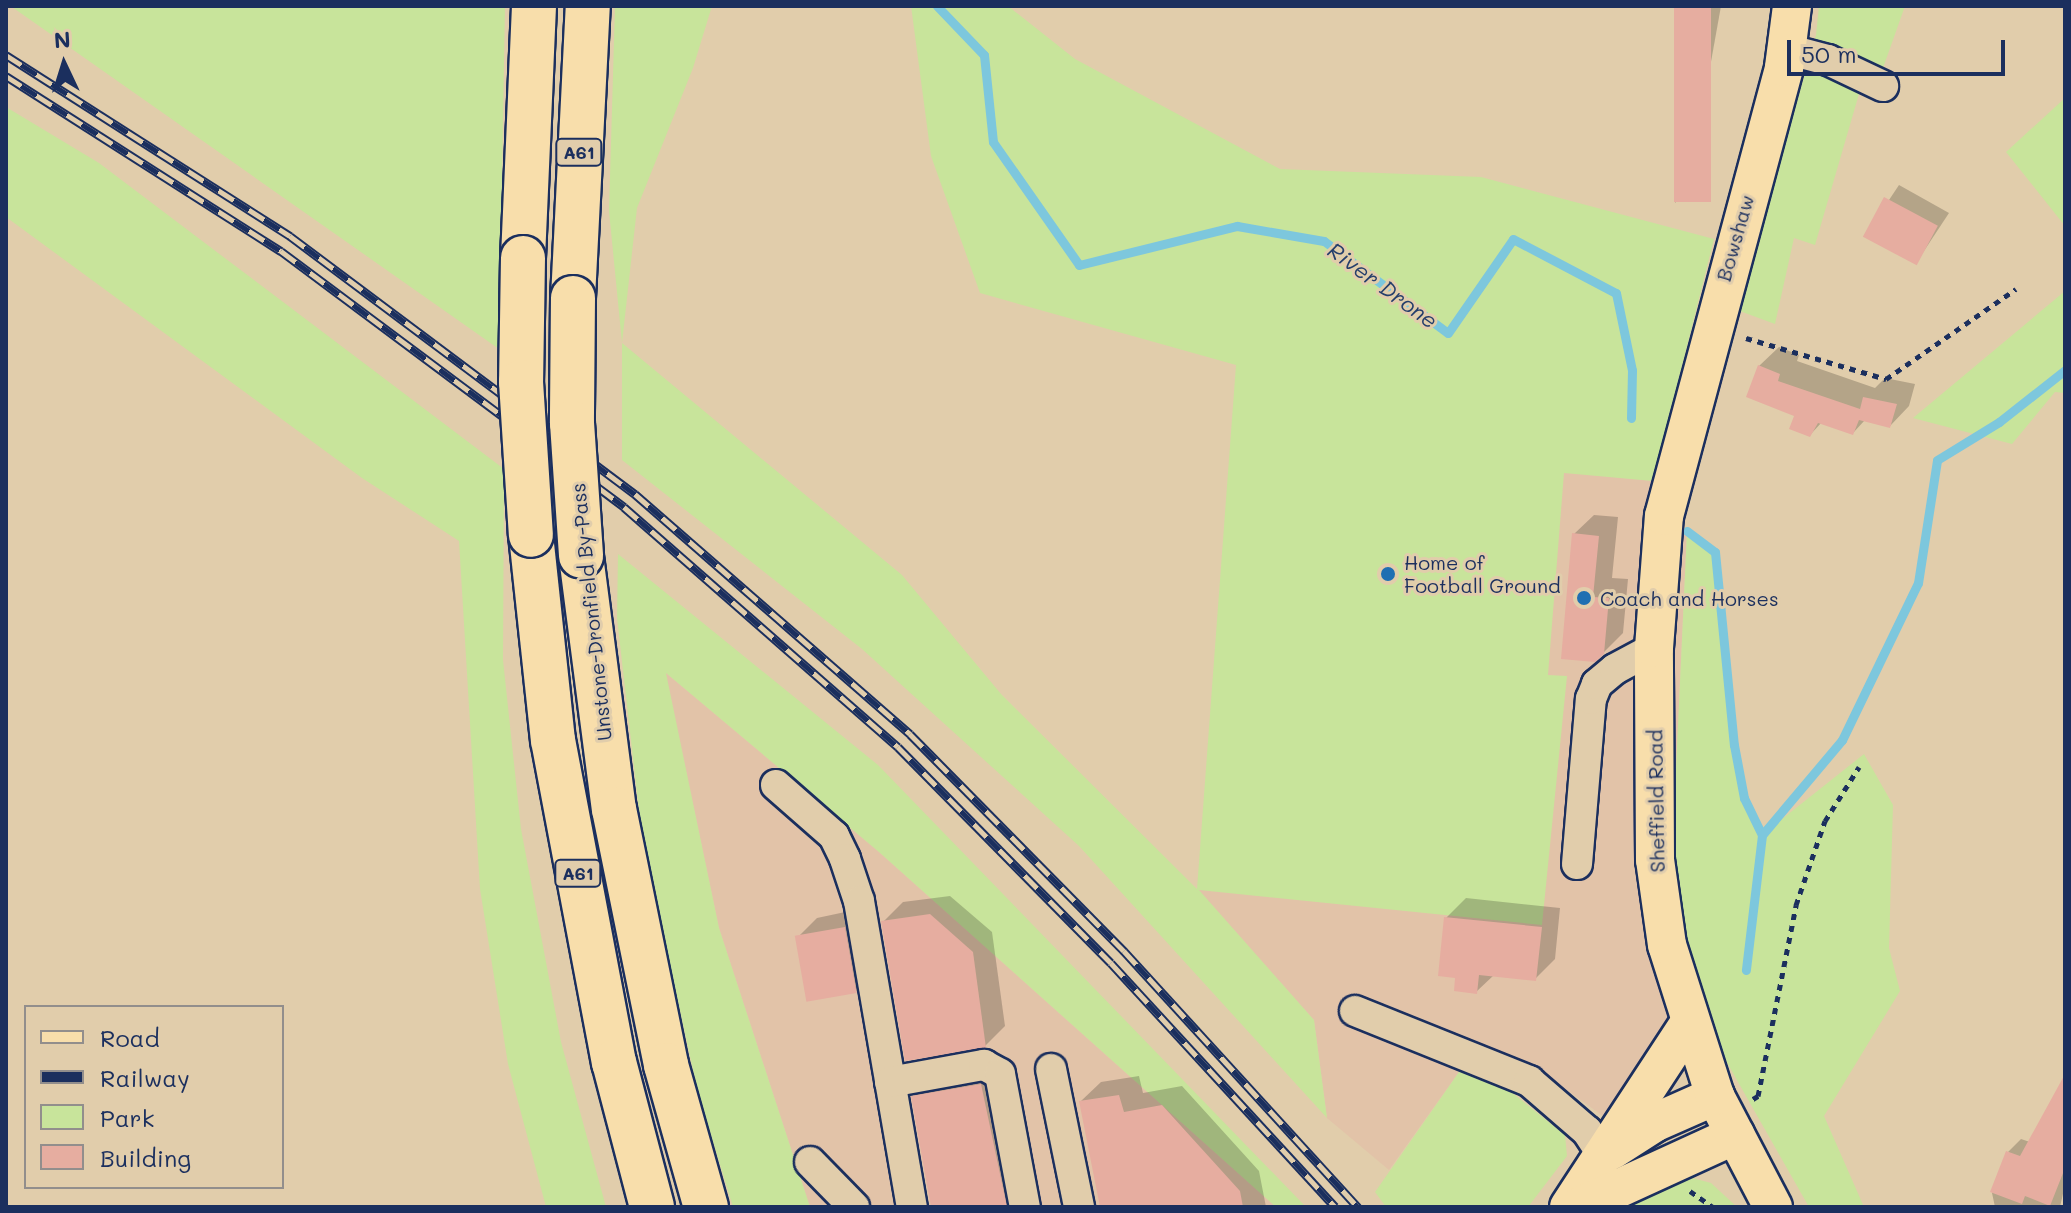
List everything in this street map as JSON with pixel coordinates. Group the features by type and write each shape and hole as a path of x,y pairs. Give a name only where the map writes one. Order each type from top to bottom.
{"highway":[{"name":"A61","path":"534,6 521,382 531,535 553,740 614,1062 652,1207"},
{"name":"Unstone-Dronfield By-Pass","path":"588,6 573,298 572,423 581,556 614,809 666,1065 706,1207"}],"main road":[{"name":"Bowshaw","path":"1675,470 1786,49 1792,6"},
{"name":"Sheffield Road","path":"1675,470 1656,574 1655,860 1670,959 1690,1022 1725,1116 1773,1207"},
{"path":"1569,1207 1603,1156 1613,1132 1690,1022"},
{"path":"1603,1156 1654,1123 1725,1116"},
{"path":"1578,1207 1725,1116"}],"lane":[{"path":"1786,49 1828,60 1883,86"},
{"path":"1577,864 1591,699 1597,684 1615,669 1654,648"},
{"path":"776,785 834,836 859,901 912,1207"},
{"path":"1355,1011 1529,1081 1587,1131 1603,1156"},
{"path":"890,1082 984,1065 1000,1074 1025,1207"},
{"path":"1051,1069 1079,1207"},
{"path":"810,1162 854,1207"}],"path":[{"path":"1710,328 1886,379 2016,289"},
{"path":"1725,1116 1758,1096 1796,905 1825,821 1859,767"},
{"path":"1676,1181 1713,1207"}],"shaded area":[{"path":"1565,472 1653,481 1687,531 1672,855 1704,1022 1614,1124 1539,1070 1459,1072 1389,1170 1327,1118 1314,1020 1198,890"},
{"path":"665,672 879,852 1276,1207 810,1207 719,928"}],"green space":[{"path":"505,6 499,349 12,7"},
{"path":"615,6 712,6 693,68 637,208 622,343 609,211"},
{"path":"911,6 1008,6 1075,59 1280,169 1481,177 1714,239 1653,481 1564,473 1548,675 1567,676 1542,925 1199,890 1314,1020 1327,1118 1079,846 862,649 622,460 622,343 902,575 1001,694 1197,889 1236,365 980,293 931,156"},
{"path":"1819,6 1905,6 1883,68 1868,63 1815,245 1794,238 1775,324 1737,310 1816,35"},
{"path":"2065,98 2065,226 2006,152"},
{"path":"6,107 99,163 504,469 503,660 521,829 561,1042 606,1207 546,1207 508,1064 480,889 459,541 362,478 6,217"},
{"path":"2065,291 2065,393 2055,392 2012,444 1913,418"},
{"path":"1687,531 1715,552 1744,797 1762,835 1864,754 1893,805 1889,948 1900,991 1824,1116 1864,1207 1809,1207 1704,1022 1686,961 1672,855"},
{"path":"618,554 878,765 1306,1207 1276,1207 879,852 666,673 719,928 810,1207 733,1207 698,1093 642,837 617,618"},
{"path":"1485,1071 1565,1135 1567,1156 1528,1207 1386,1207 1375,1192 1459,1072"},
{"path":"1681,1175 1711,1183 1737,1207 1607,1207"}],"building":[{"path":"1674,6 1711,6 1711,202 1674,202"},
{"path":"1884,197 1938,226 1917,265 1863,237"},
{"path":"1758,365 1780,374 1778,381 1860,409 1863,397 1897,404 1890,428 1859,420 1853,435 1818,423 1810,437 1789,429 1794,416 1746,397"},
{"name":"Coach and Horses","path":"1572,533 1599,536 1593,597 1609,598 1604,654 1595,662 1561,659"},
{"path":"930,914 973,952 986,1048 905,1061 881,921"},
{"path":"1444,917 1542,927 1536,981 1479,975 1477,994 1454,991 1455,978 1438,976"},
{"path":"845,927 857,993 806,1002 795,936"},
{"path":"2065,1074 2065,1168 2050,1206 2025,1196 2022,1204 1990,1192 2006,1151 2020,1156"},
{"path":"981,1084 1007,1207 931,1207 911,1096"},
{"path":"1119,1095 1124,1112 1162,1105 1240,1191 1243,1207 1100,1207 1079,1101"}],"waterway":[{"name":"River Drone","path":"937,6 984,55 993,142 1079,265 1237,226 1324,241 1448,333 1513,239 1616,293 1632,370 1631,418"},
{"path":"1762,835 1842,740 1918,583 1937,460 1999,422 2065,370"},
{"name":"River Drone","path":"1687,531 1715,552 1734,745 1744,798 1762,835 1746,970"}],"railway":[{"path":"6,55 290,236 635,494 910,734 1124,951 1358,1207"},
{"path":"6,76 281,251 624,507 898,747 1111,963 1335,1207"}],"place":[{"name":"Home of Football Ground","path":"1388,574"},
{"name":"Coach and Horses","path":"1584,598"}]}
